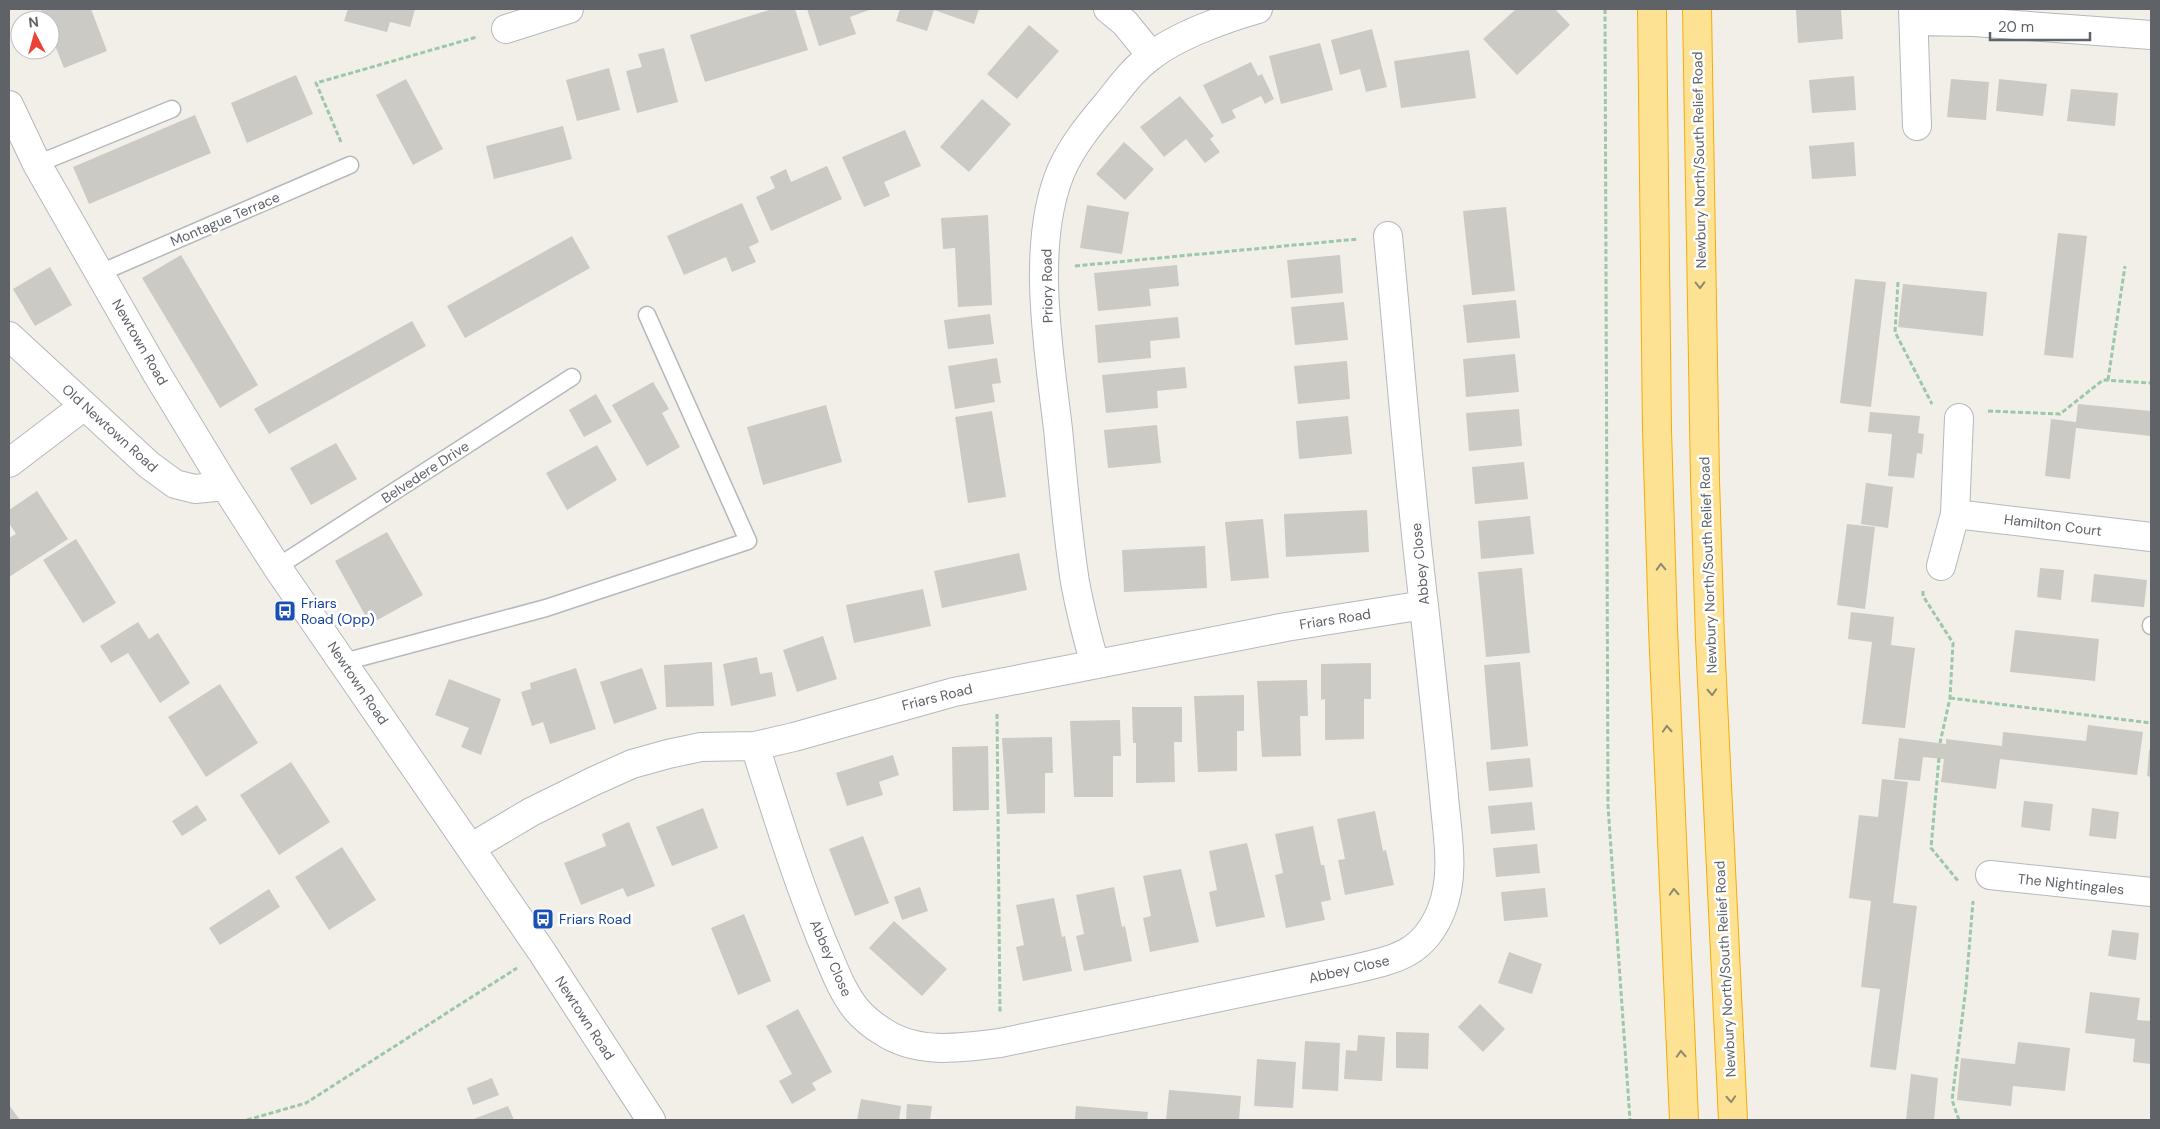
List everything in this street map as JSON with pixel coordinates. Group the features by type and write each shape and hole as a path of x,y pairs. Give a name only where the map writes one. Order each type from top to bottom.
{"highway":[{"path":"1652,9 1659,490 1684,1120"},
{"name":"Newbury North/South Relief Road","path":"1697,9 1705,500 1732,1120"}],"street":[{"path":"506,29 569,9"},
{"path":"1108,9 1125,23 1151,55"},
{"name":"Priory Road","path":"1094,664 1076,582 1046,320 1044,269 1052,201 1061,172 1087,128 1126,79 1151,55 1209,26 1258,9"},
{"path":"1917,126 1913,15 1993,24 2151,35"},
{"name":"Newtown Road","path":"9,105 37,164 157,374 225,486 277,567 472,847 651,1120"},
{"name":"Abbey Close","path":"755,746 816,924 836,974 856,1008 883,1032 920,1046 942,1049 1000,1043 1350,970 1397,958 1412,951 1425,940 1442,909 1450,869 1435,692 1424,605 1388,236"},
{"name":"Old Newtown Road","path":"9,336 149,465 175,484 195,489 225,486"},
{"path":"9,463 84,406"},
{"path":"1941,566 1955,514 1959,414"},
{"name":"Hamilton Court","path":"1955,514 2151,537"},
{"name":"Friars Road","path":"472,847 532,812 632,764 701,747 755,746 794,737 908,704 997,683 1309,622 1424,605"},
{"name":"The Nightingales","path":"1990,875 2151,892"}],"lane":[{"path":"37,164 172,109"},
{"name":"Montague Terrace","path":"100,273 350,165"},
{"path":"344,662 546,608 748,541 647,315"},
{"name":"Belvedere Drive","path":"277,567 572,377"}],"path":[{"path":"1605,9 1608,806 1630,1120"},
{"path":"350,165 316,83 506,29"},
{"path":"1044,269 1388,236"},
{"path":"2108,380 2125,266"},
{"path":"1898,282 1894,332 1934,407 1959,414 2060,414 2103,380 2151,383"},
{"path":"1940,743 1950,698 1953,643 1923,596 1924,571 1941,566"},
{"path":"997,683 1000,1043"},
{"path":"1950,698 2151,723"},
{"path":"1939,758 1931,848 1961,884"},
{"path":"1958,1120 1952,1100 1966,988 1973,900 1970,896"},
{"path":"247,1120 306,1103 542,952"}],"building":[{"path":"91,9 107,51 64,68 60,58 60,10 41,10"},
{"path":"348,9 415,9 410,27 390,22 387,32 344,21"},
{"path":"772,9 795,9 808,50 705,82 690,35"},
{"path":"807,9 869,10 850,17 856,34 819,46"},
{"path":"900,9 979,9 974,24 934,10 927,31 896,21"},
{"path":"1516,9 1555,9 1570,25 1517,75 1483,39"},
{"path":"1841,9 1843,39 1798,43 1796,10"},
{"path":"1029,25 1059,51 1017,99 987,74"},
{"path":"1372,29 1387,87 1366,92 1360,69 1340,75 1331,40"},
{"path":"1320,43 1333,90 1281,104 1269,56"},
{"path":"664,48 678,102 637,113 626,71 642,67 638,54"},
{"path":"1469,50 1476,98 1401,108 1394,61"},
{"path":"1251,62 1258,76 1262,74 1274,99 1265,104 1261,96 1232,110 1236,118 1222,124 1203,85"},
{"path":"609,68 620,110 577,121 566,80"},
{"path":"296,75 313,114 247,143 231,103"},
{"path":"1854,76 1856,110 1812,113 1809,80"},
{"path":"406,79 443,149 413,165 376,95"},
{"path":"1951,79 1989,82 1986,120 1947,117"},
{"path":"1999,79 2047,84 2043,116 1996,111"},
{"path":"2071,89 2118,93 2115,126 2067,121"},
{"path":"1180,96 1214,136 1210,139 1220,152 1205,163 1186,139 1164,157 1140,127"},
{"path":"982,99 1011,124 969,172 940,147"},
{"path":"195,115 211,153 89,204 73,167"},
{"path":"563,126 572,159 494,179 486,146"},
{"path":"905,130 921,166 884,182 890,196 864,207 842,157"},
{"path":"1124,142 1154,169 1125,200 1096,174"},
{"path":"1854,142 1856,176 1812,179 1809,146"},
{"path":"827,166 842,199 771,231 756,197 775,188 770,177 786,169 791,182"},
{"path":"742,203 759,242 749,247 756,262 732,272 726,257 684,275 667,236"},
{"path":"1087,205 1129,212 1122,254 1080,248"},
{"path":"1506,207 1515,291 1472,295 1463,211"},
{"path":"988,215 992,305 958,307 955,248 943,249 941,218"},
{"path":"2058,233 2087,236 2073,358 2044,355"},
{"path":"572,236 590,268 465,338 447,306"},
{"path":"181,255 258,385 220,408 142,278"},
{"path":"1340,255 1343,293 1291,298 1287,260"},
{"path":"1177,265 1179,286 1149,289 1151,306 1098,311 1094,273"},
{"path":"50,267 72,305 35,326 13,289"},
{"path":"1855,279 1886,282 1871,407 1840,403"},
{"path":"1903,284 1987,292 1983,336 1898,327"},
{"path":"1516,300 1520,338 1467,343 1463,305"},
{"path":"1344,302 1348,340 1295,345 1291,307"},
{"path":"990,314 994,344 948,349 944,320"},
{"path":"1178,317 1180,338 1150,341 1151,358 1098,363 1095,325"},
{"path":"412,321 426,346 269,434 254,409"},
{"path":"1515,354 1519,392 1466,397 1463,359"},
{"path":"997,358 1001,383 992,384 995,402 955,409 948,366"},
{"path":"1347,361 1350,399 1298,404 1294,366"},
{"path":"1185,367 1187,388 1157,391 1158,408 1106,413 1102,375"},
{"path":"653,382 669,409 662,413 680,447 647,466 612,405"},
{"path":"596,394 612,422 584,437 569,410"},
{"path":"2078,404 2151,411 2151,436 2076,428 2070,479 2045,476 2051,419 2076,422"},
{"path":"826,405 842,462 763,485 747,427"},
{"path":"1519,409 1522,446 1469,451 1466,413"},
{"path":"992,411 1006,497 968,503 955,417"},
{"path":"1870,412 1920,416 1918,433 1924,434 1922,454 1917,453 1914,478 1888,476 1892,434 1868,432"},
{"path":"1348,416 1352,454 1299,459 1296,421"},
{"path":"1157,425 1161,463 1108,468 1104,430"},
{"path":"336,443 357,479 311,505 290,468"},
{"path":"597,445 617,480 567,510 546,473"},
{"path":"1524,462 1528,499 1475,504 1472,467"},
{"path":"1866,483 1893,487 1888,528 1861,524"},
{"path":"37,491 68,539 9,577 9,538 16,534 9,523 9,510"},
{"path":"1367,510 1369,552 1286,557 1284,514"},
{"path":"1530,516 1534,554 1481,559 1478,521"},
{"path":"1263,519 1269,578 1231,581 1225,522"},
{"path":"1847,524 1875,527 1865,609 1837,605"},
{"path":"387,532 423,595 370,624 335,561"},
{"path":"76,539 116,603 83,623 43,560"},
{"path":"1205,546 1207,588 1124,592 1122,550"},
{"path":"1019,553 1027,590 942,608 934,571"},
{"path":"1522,568 1530,653 1486,657 1478,572"},
{"path":"2040,568 2064,570 2061,600 2037,597"},
{"path":"2094,574 2147,580 2144,607 2091,602"},
{"path":"923,589 931,626 854,643 846,605"},
{"path":"1851,612 1894,617 1891,645 1915,648 1905,728 1862,724 1872,642 1848,639"},
{"path":"138,622 149,639 158,633 190,683 160,703 128,653 111,663 100,646"},
{"path":"2015,630 2099,639 2095,681 2010,672"},
{"path":"823,636 837,679 797,692 783,650"},
{"path":"757,657 760,674 772,672 776,696 731,706 723,664"},
{"path":"712,662 714,706 666,707 664,665"},
{"path":"1520,662 1528,746 1491,750 1484,665"},
{"path":"1371,663 1371,699 1364,699 1364,739 1325,740 1325,699 1321,700 1321,664"},
{"path":"576,668 596,729 550,744 543,722 532,726 521,692 531,689 530,683"},
{"path":"642,668 657,709 614,724 600,682"},
{"path":"449,679 501,699 481,755 461,747 469,728 435,715"},
{"path":"1307,680 1308,716 1300,716 1301,756 1262,757 1257,681"},
{"path":"220,684 258,743 206,777 168,717"},
{"path":"1244,695 1244,731 1237,731 1237,771 1198,772 1194,696"},
{"path":"1132,707 1182,707 1182,742 1174,742 1175,782 1136,783 1136,743 1133,743"},
{"path":"1120,720 1121,756 1113,756 1113,797 1074,797 1070,721"},
{"path":"2088,725 2143,732 2137,775 2000,759 1996,789 1941,782 1944,759 1923,757 1920,781 1894,779 1899,738 1946,744 1946,739 2002,746 2003,732 2086,741"},
{"path":"1052,737 1053,773 1045,773 1045,813 1007,814 1002,738"},
{"path":"988,746 989,810 953,811 952,747"},
{"path":"2149,750 2151,750 2151,777 2147,776"},
{"path":"893,755 899,775 879,782 883,795 847,806 836,773"},
{"path":"1530,758 1533,787 1489,791 1486,762"},
{"path":"291,762 330,822 279,855 240,795"},
{"path":"1882,779 1908,782 1893,903 1917,906 1896,1070 1870,1067 1880,989 1861,987 1871,901 1849,898 1859,815 1878,817"},
{"path":"2024,801 2053,804 2050,831 2021,827"},
{"path":"1532,802 1535,830 1491,834 1488,806"},
{"path":"197,805 207,820 182,836 172,821"},
{"path":"703,808 718,848 672,866 656,827"},
{"path":"2092,808 2119,812 2116,839 2089,836"},
{"path":"1375,811 1383,851 1386,850 1394,885 1345,895 1338,860 1345,859 1337,819"},
{"path":"629,822 655,886 627,897 623,888 581,905 564,863 606,846 602,834"},
{"path":"1313,826 1331,900 1321,902 1325,920 1286,928 1275,875 1283,873 1275,834"},
{"path":"863,836 889,903 855,916 829,849"},
{"path":"1247,843 1265,917 1216,927 1209,892 1217,890 1209,851"},
{"path":"1537,844 1540,873 1496,877 1493,848"},
{"path":"342,847 376,900 329,930 295,877"},
{"path":"1181,869 1199,942 1150,952 1143,918 1151,916 1143,876"},
{"path":"920,887 928,911 902,920 894,897"},
{"path":"1114,887 1122,927 1125,926 1132,961 1084,971 1076,936 1084,934 1076,895"},
{"path":"1545,888 1548,917 1504,921 1501,892"},
{"path":"269,889 280,907 220,945 209,928"},
{"path":"1054,898 1062,937 1065,936 1072,971 1023,981 1016,947 1024,945 1016,905"},
{"path":"744,914 771,981 738,995 711,928"},
{"path":"894,921 947,969 922,996 869,948"},
{"path":"2112,930 2139,933 2136,960 2108,956"},
{"path":"1509,952 1542,964 1532,994 1498,983"},
{"path":"2090,992 2140,998 2137,1020 2151,1021 2151,1064 2133,1062 2135,1039 2085,1033"},
{"path":"1480,1004 1505,1029 1483,1052 1458,1027"},
{"path":"798,1009 832,1072 812,1083 816,1090 792,1104 779,1081 792,1074 766,1026"},
{"path":"1396,1032 1429,1033 1428,1069 1396,1068"},
{"path":"1358,1035 1385,1037 1382,1081 1344,1079 1346,1050 1357,1051"},
{"path":"1305,1041 1340,1043 1338,1091 1302,1089"},
{"path":"2018,1042 2070,1048 2065,1091 2013,1086 2011,1106 1957,1100 1961,1058 2015,1064"},
{"path":"1257,1059 1296,1062 1293,1108 1254,1106"},
{"path":"1911,1074 1938,1078 1934,1120 1906,1120"},
{"path":"492,1078 499,1095 473,1105 467,1088"},
{"path":"1169,1090 1241,1096 1239,1120 1166,1120"},
{"path":"861,1099 901,1106 899,1120 857,1120"},
{"path":"907,1104 932,1106 930,1120 906,1120"},
{"path":"9,1105 20,1120 9,1120"},
{"path":"508,1106 514,1120 471,1120"},
{"path":"1076,1106 1148,1112 1147,1120 1075,1120"}],"place":[{"name":"Friars Road (Opp)","path":"285,611"},
{"name":"Friars Road","path":"543,919"}]}
